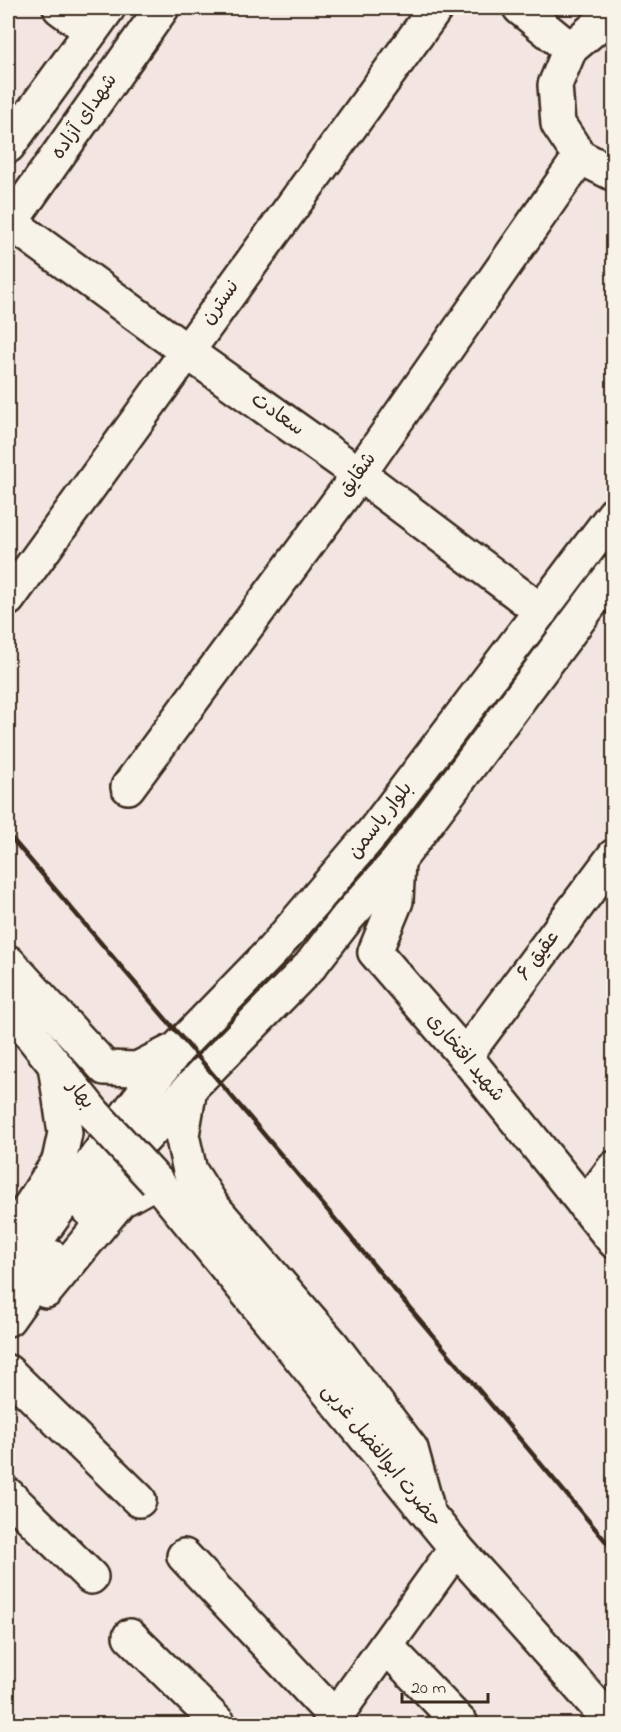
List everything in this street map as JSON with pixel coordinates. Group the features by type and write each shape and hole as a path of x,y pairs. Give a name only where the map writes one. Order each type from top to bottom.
{"street":[{"path":"8,146 99,19 60,8"},
{"name":"شهدای آزاده","path":"9,224 162,8"},
{"name":"نسترن","path":"8,599 435,8"},
{"path":"520,8 570,49"},
{"path":"614,20 603,21 570,49 555,85 558,124 580,157 614,174"},
{"name":"شقایق","path":"128,787 359,474 580,157"},
{"name":"سعادت","path":"9,224 359,474 541,611"},
{"name":"بلوار یاسمن","path":"8,1280 177,1049 272,951 359,849 614,514"},
{"name":"بلوار یاسمن","path":"8,1319 110,1176 190,1089 310,966 347,918 398,861 614,572"},
{"name":"عقیق ۶","path":"465,1056 614,856"},
{"name":"شهید افتخاری","path":"398,861 396,901 375,952 465,1056 614,1241"},
{"path":"8,962 105,1068 137,1069 177,1049"},
{"name":"بهار","path":"8,1006 95,1114 156,1181"},
{"path":"8,1241 59,1161 65,1132 55,1065"},
{"path":"190,1089 182,1135 190,1171 213,1207 332,1345 411,1449 428,1514"},
{"path":"585,1206 614,1168"},
{"path":"8,1339 120,1201 156,1181"},
{"name":"حضرت ابوالفضل غربی","path":"156,1181 456,1548 613,1725"},
{"path":"8,1372 140,1500"},
{"path":"8,1495 91,1576"},
{"path":"184,1556 333,1721 456,1548"},
{"path":"130,1636 219,1725"},
{"path":"386,1646 461,1725"}],"railway":[{"path":"8,834 614,1551"}]}
